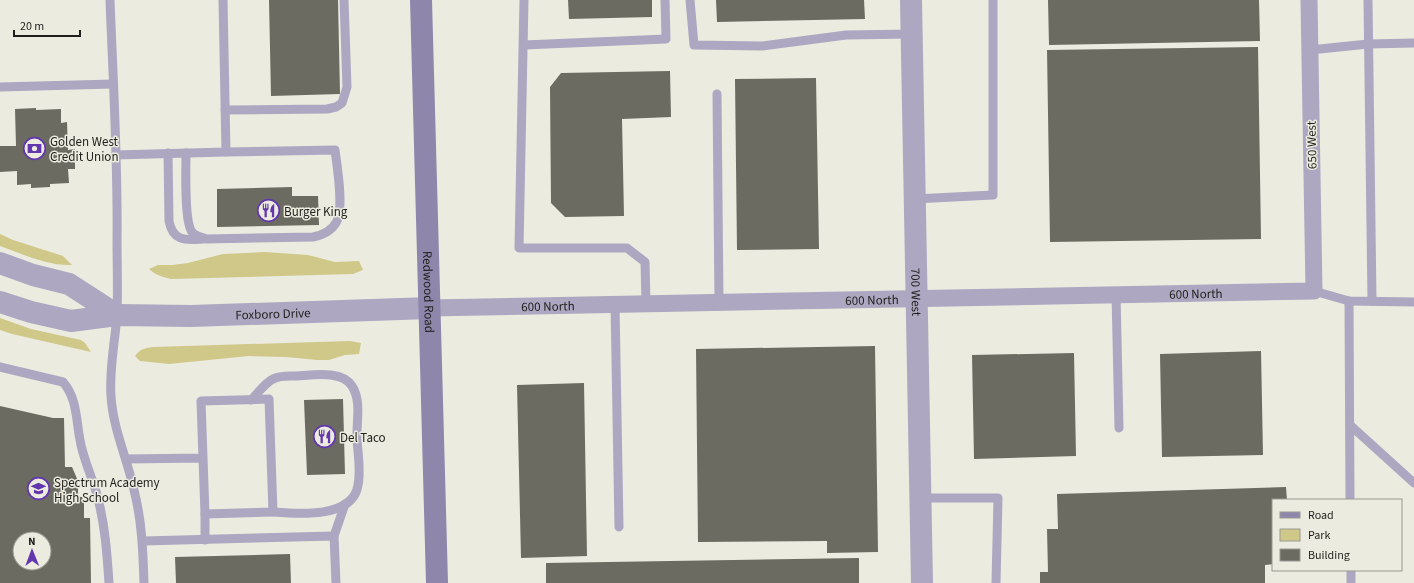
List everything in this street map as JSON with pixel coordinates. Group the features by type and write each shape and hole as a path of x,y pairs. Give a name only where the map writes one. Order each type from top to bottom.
{"main road":[{"name":"Redwood Road","path":"421,0 437,583"}],"street":[{"name":"700 West","path":"911,0 922,583"},
{"name":"650 West","path":"1309,0 1314,291"},
{"path":"0,263 33,275 69,284 116,315"},
{"name":"600 North","path":"430,308 1314,291"},
{"name":"Foxboro Drive","path":"0,302 31,312 71,321 116,315 191,316 430,308"}],"lane":[{"path":"110,0 117,239 116,315 111,394 116,431 126,459 140,515 143,541 144,583"},
{"path":"223,0 226,152"},
{"path":"225,110 327,109 336,107 342,103 347,86 344,0"},
{"path":"524,0 519,248 627,248 645,262 646,303"},
{"path":"524,45 666,39 665,0"},
{"path":"690,0 694,45 762,46 846,36 912,34"},
{"path":"914,199 993,195 993,0"},
{"path":"1368,0 1372,301"},
{"path":"1310,50 1368,44 1414,43"},
{"path":"0,87 113,84"},
{"path":"717,94 719,302"},
{"path":"115,155 336,150 340,211 338,220 333,228 328,232 313,237 189,240 182,238 175,235 171,230 169,221 168,154"},
{"path":"186,153 187,216 189,226 196,235 206,239"},
{"path":"1314,291 1349,301 1414,302"},
{"path":"1116,294 1119,428"},
{"path":"1349,301 1350,499"},
{"path":"615,304 619,527"},
{"path":"0,367 63,382 69,390 76,412 80,440 103,518 106,539 108,583"},
{"path":"205,514 331,511 345,504 356,493 359,479 357,435 358,410 357,399 352,386 348,381 331,375 280,377 272,379 251,400"},
{"path":"206,540 201,401 270,399 273,512"},
{"path":"1350,425 1414,483"},
{"path":"126,459 203,458"},
{"path":"921,498 998,498 996,583"},
{"path":"336,583 334,536 345,504"},
{"path":"143,541 334,536"},
{"path":"1351,571 1351,583"}],"green space":[{"path":"0,234 13,240 63,256 72,265 44,262 0,246"},
{"path":"265,252 308,255 335,262 359,261 363,270 353,274 171,279 162,277 149,269 158,265 188,263 223,254"},
{"path":"0,318 31,329 81,340 91,352 0,330"},
{"path":"350,341 361,343 359,354 345,355 329,360 249,356 169,364 140,361 135,356 143,349 153,347"}],"building":[{"path":"269,0 338,0 340,94 271,96"},
{"path":"568,0 652,0 652,17 569,19"},
{"path":"716,0 864,0 865,19 717,22"},
{"path":"1048,0 1259,0 1260,41 1049,45"},
{"path":"1258,47 1261,239 1050,242 1047,50"},
{"path":"670,71 671,117 622,119 624,216 565,217 551,203 550,87 561,73"},
{"path":"816,78 819,249 737,250 735,79"},
{"name":"Golden West Credit Union","path":"36,108 36,110 61,109 61,123 67,122 68,150 75,149 75,169 68,169 69,183 50,184 50,187 31,188 31,184 17,185 17,171 0,172 0,146 16,146 15,109"},
{"name":"Burger King","path":"292,187 292,196 318,196 319,225 217,227 217,189"},
{"path":"875,346 878,552 827,553 827,541 698,542 696,349"},
{"path":"1261,351 1263,455 1162,457 1160,354"},
{"path":"1074,353 1076,456 974,459 972,355"},
{"path":"584,383 587,556 521,558 517,385"},
{"name":"Del Taco","path":"343,399 345,474 307,475 304,400"},
{"name":"Spectrum Academy High School","path":"0,406 53,418 64,418 65,467 72,467 78,481 78,497 84,497 84,518 90,518 91,583 0,583"},
{"path":"1286,487 1287,499 1272,499 1272,564 1265,565 1265,583 1040,583 1040,572 1048,572 1047,529 1058,529 1057,494"},
{"path":"290,554 291,583 176,583 175,557"},
{"path":"859,558 859,583 546,583 546,563"}],"place":[{"name":"Golden West Credit Union","path":"34,148"},
{"name":"Burger King","path":"268,211"},
{"name":"Del Taco","path":"325,437"},
{"name":"Spectrum Academy High School","path":"39,489"}]}
